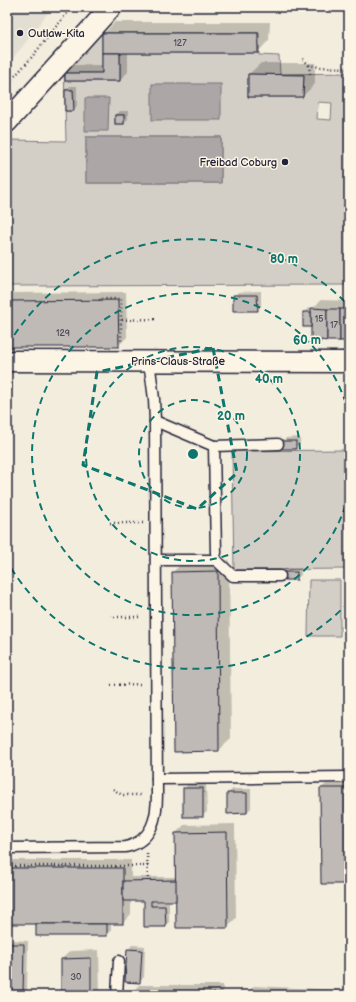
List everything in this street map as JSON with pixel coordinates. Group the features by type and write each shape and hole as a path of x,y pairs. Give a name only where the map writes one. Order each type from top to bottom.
{"street":[{"path":"7,122 110,7"},
{"name":"Prins-Claus-Straße","path":"7,361 349,362"}],"lane":[{"path":"7,848 126,847 138,842 147,834 152,827 156,816 158,794 155,421 149,361"},
{"path":"155,421 214,446 252,448 278,444"},
{"path":"214,446 216,553"},
{"path":"156,560 216,560 233,576 274,574"},
{"path":"157,779 349,777"},
{"path":"117,995 119,962"}],"path":[{"path":"7,85 72,7"},
{"path":"303,59 309,66 310,74"},
{"path":"309,66 349,68"},
{"path":"100,300 99,299 121,299 120,320 122,361"},
{"path":"120,320 156,319"},
{"path":"110,523 155,523"},
{"path":"110,617 156,617"},
{"path":"111,685 157,684"},
{"path":"7,686 12,686"},
{"path":"113,789 122,795 158,794"},
{"path":"7,794 12,790"},
{"path":"147,834 148,880"},
{"path":"7,866 148,866"}],"highlighted area":[{"path":"213,348 237,473 197,509 83,465 97,372"}],"shaded area":[{"name":"Outlaw-Kita","path":"7,7 52,7 7,65"},
{"name":"Freibad Coburg","path":"102,33 102,73 65,73 65,81 120,81 120,53 258,53 258,33 259,55 279,56 280,74 349,73 349,285 8,286 8,140 66,141 65,111 73,111 73,90 65,90 65,104 64,68 80,49","holes":["248,74 304,75 303,97 248,97","318,102 332,103 331,120 317,119","115,115 124,115 124,124 115,124","86,137 221,137 221,183 86,183"]},
{"path":"152,84 221,84 221,120 152,120"},
{"path":"85,98 109,98 108,131 85,131"},
{"path":"86,137 221,137 221,183 86,183"},
{"path":"349,450 349,569 234,570 232,451"},
{"path":"309,580 340,580 340,636 308,636"}],"building":[{"path":"102,33 258,33 258,53 102,53"},
{"path":"102,53 120,53 120,81 65,81 65,73 102,73"},
{"path":"248,74 304,75 303,97 248,97"},
{"path":"65,90 73,90 74,111 65,111"},
{"path":"115,115 124,115 124,124 115,124"},
{"path":"233,295 257,295 258,311 233,311"},
{"path":"118,300 119,347 7,347 7,301"},
{"path":"311,308 327,309 327,341 321,340 320,343 311,343"},
{"path":"327,309 340,309 340,341 327,341"},
{"path":"340,309 349,309 349,341 340,341"},
{"path":"303,312 311,312 311,327 303,327"},
{"path":"7,386 10,386 10,394 7,394"},
{"path":"281,441 296,441 296,449 281,449"},
{"path":"218,571 219,751 174,752 172,572"},
{"path":"281,572 297,572 297,580 281,580"},
{"path":"183,788 203,788 203,817 183,817"},
{"path":"320,788 349,788 349,884 321,884"},
{"path":"227,793 247,793 247,813 227,814"},
{"path":"227,832 228,928 176,928 175,833"},
{"path":"7,868 123,868 123,924 7,924"},
{"path":"176,880 176,901 151,901 151,906 165,906 166,927 144,927 144,901 123,901 123,881"},
{"path":"36,924 107,924 107,936 36,936"},
{"path":"8,944 24,944 23,995 7,995"},
{"path":"127,949 142,950 140,983 125,982"},
{"path":"91,958 91,995 61,995 61,959"},
{"path":"129,993 172,993 172,995 129,995"},
{"path":"172,993 215,993 215,995 172,995"},
{"path":"245,994 272,995 245,995"}],"place":[{"name":"Outlaw-Kita","path":"20,33"},
{"name":"Freibad Coburg","path":"285,162"}]}
